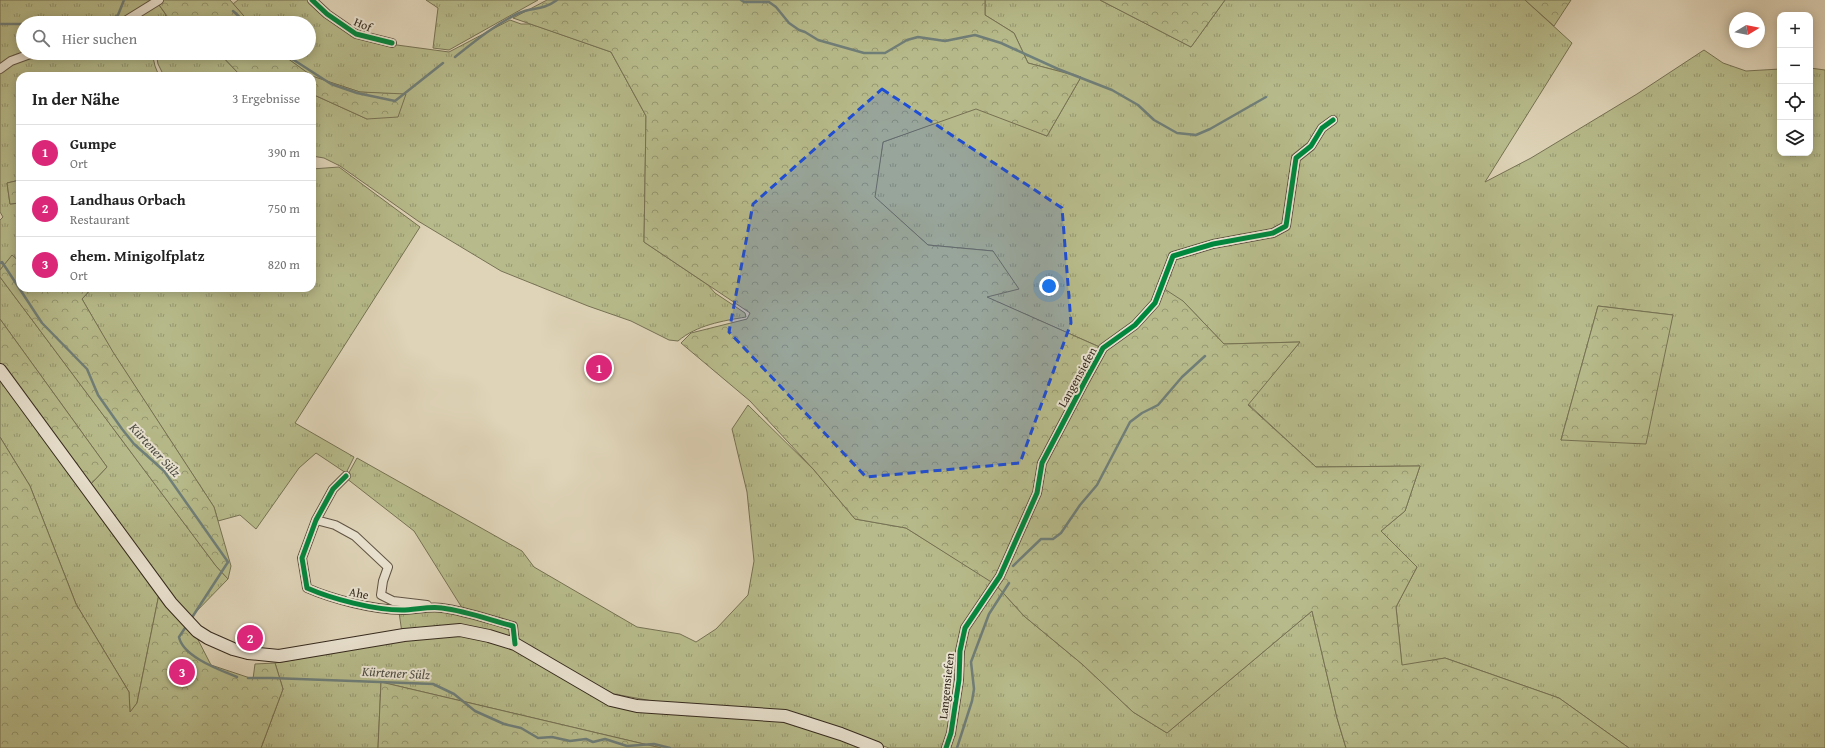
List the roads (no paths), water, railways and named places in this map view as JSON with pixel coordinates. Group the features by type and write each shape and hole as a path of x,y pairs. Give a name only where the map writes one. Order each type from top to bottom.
{"main road":[{"path":"0,370 141,565 183,617 197,631 221,644 233,649 264,655 292,654 404,635 460,630 489,636 515,644 611,700 637,706 785,716 842,734 877,748"}],"street":[{"path":"133,16 159,0"},
{"name":"Hof","path":"312,0 327,14 356,34 392,43"},
{"path":"0,69 16,59"},
{"name":"Langensiefen","path":"946,748 951,733 959,680 960,651 965,628 1000,576 1037,493 1042,463 1103,348 1135,325 1155,303 1173,256 1217,243 1273,233 1286,226 1296,158 1311,146 1322,128 1333,120"},
{"name":"Ahe","path":"346,476 333,489 316,520 302,558 307,588 322,595 348,602 386,608 400,610 440,608"},
{"name":"Ahe","path":"316,520 335,526 355,536 388,567 383,581 381,595 393,601 436,606 513,626 515,644"}],"waterway":[{"path":"116,16 124,0"},
{"path":"455,57 510,17 524,11 547,6 557,0"},
{"path":"741,0 744,2 769,2 776,7 789,23 799,30 818,40 864,53 885,53 907,40 918,37 945,41 975,35 1001,43 1058,69 1112,90 1138,105 1154,120 1177,133 1196,135 1210,129 1266,97"},
{"path":"233,11 238,16"},
{"path":"0,24 16,24"},
{"path":"294,60 312,72"},
{"path":"316,74 331,84 357,93 395,101 443,63"},
{"name":"Kürtener Sülz","path":"0,263 2,262 16,283"},
{"name":"Kürtener Sülz","path":"22,292 42,323 87,369 98,395 122,429 134,444 164,471 228,562 191,619"},
{"path":"1013,566 1041,539 1053,539 1061,533 1080,505 1097,485 1130,422 1142,413 1158,405 1182,377 1205,356"},
{"path":"957,748 972,701 974,689 971,662 989,614 1009,583"},
{"name":"Kürtener Sülz","path":"187,625 179,637 187,651 203,662 237,677"},
{"name":"Kürtener Sülz","path":"248,678 433,684 454,694 475,711 504,724 521,728 538,738 552,737 570,741 586,739 593,742 605,739 627,746 654,744 670,748"}],"place":[{"name":"Gumpe","path":"599,368"},
{"name":"Landhaus Orbach","path":"250,638"},
{"name":"ehem. Minigolfplatz","path":"182,672"}]}
